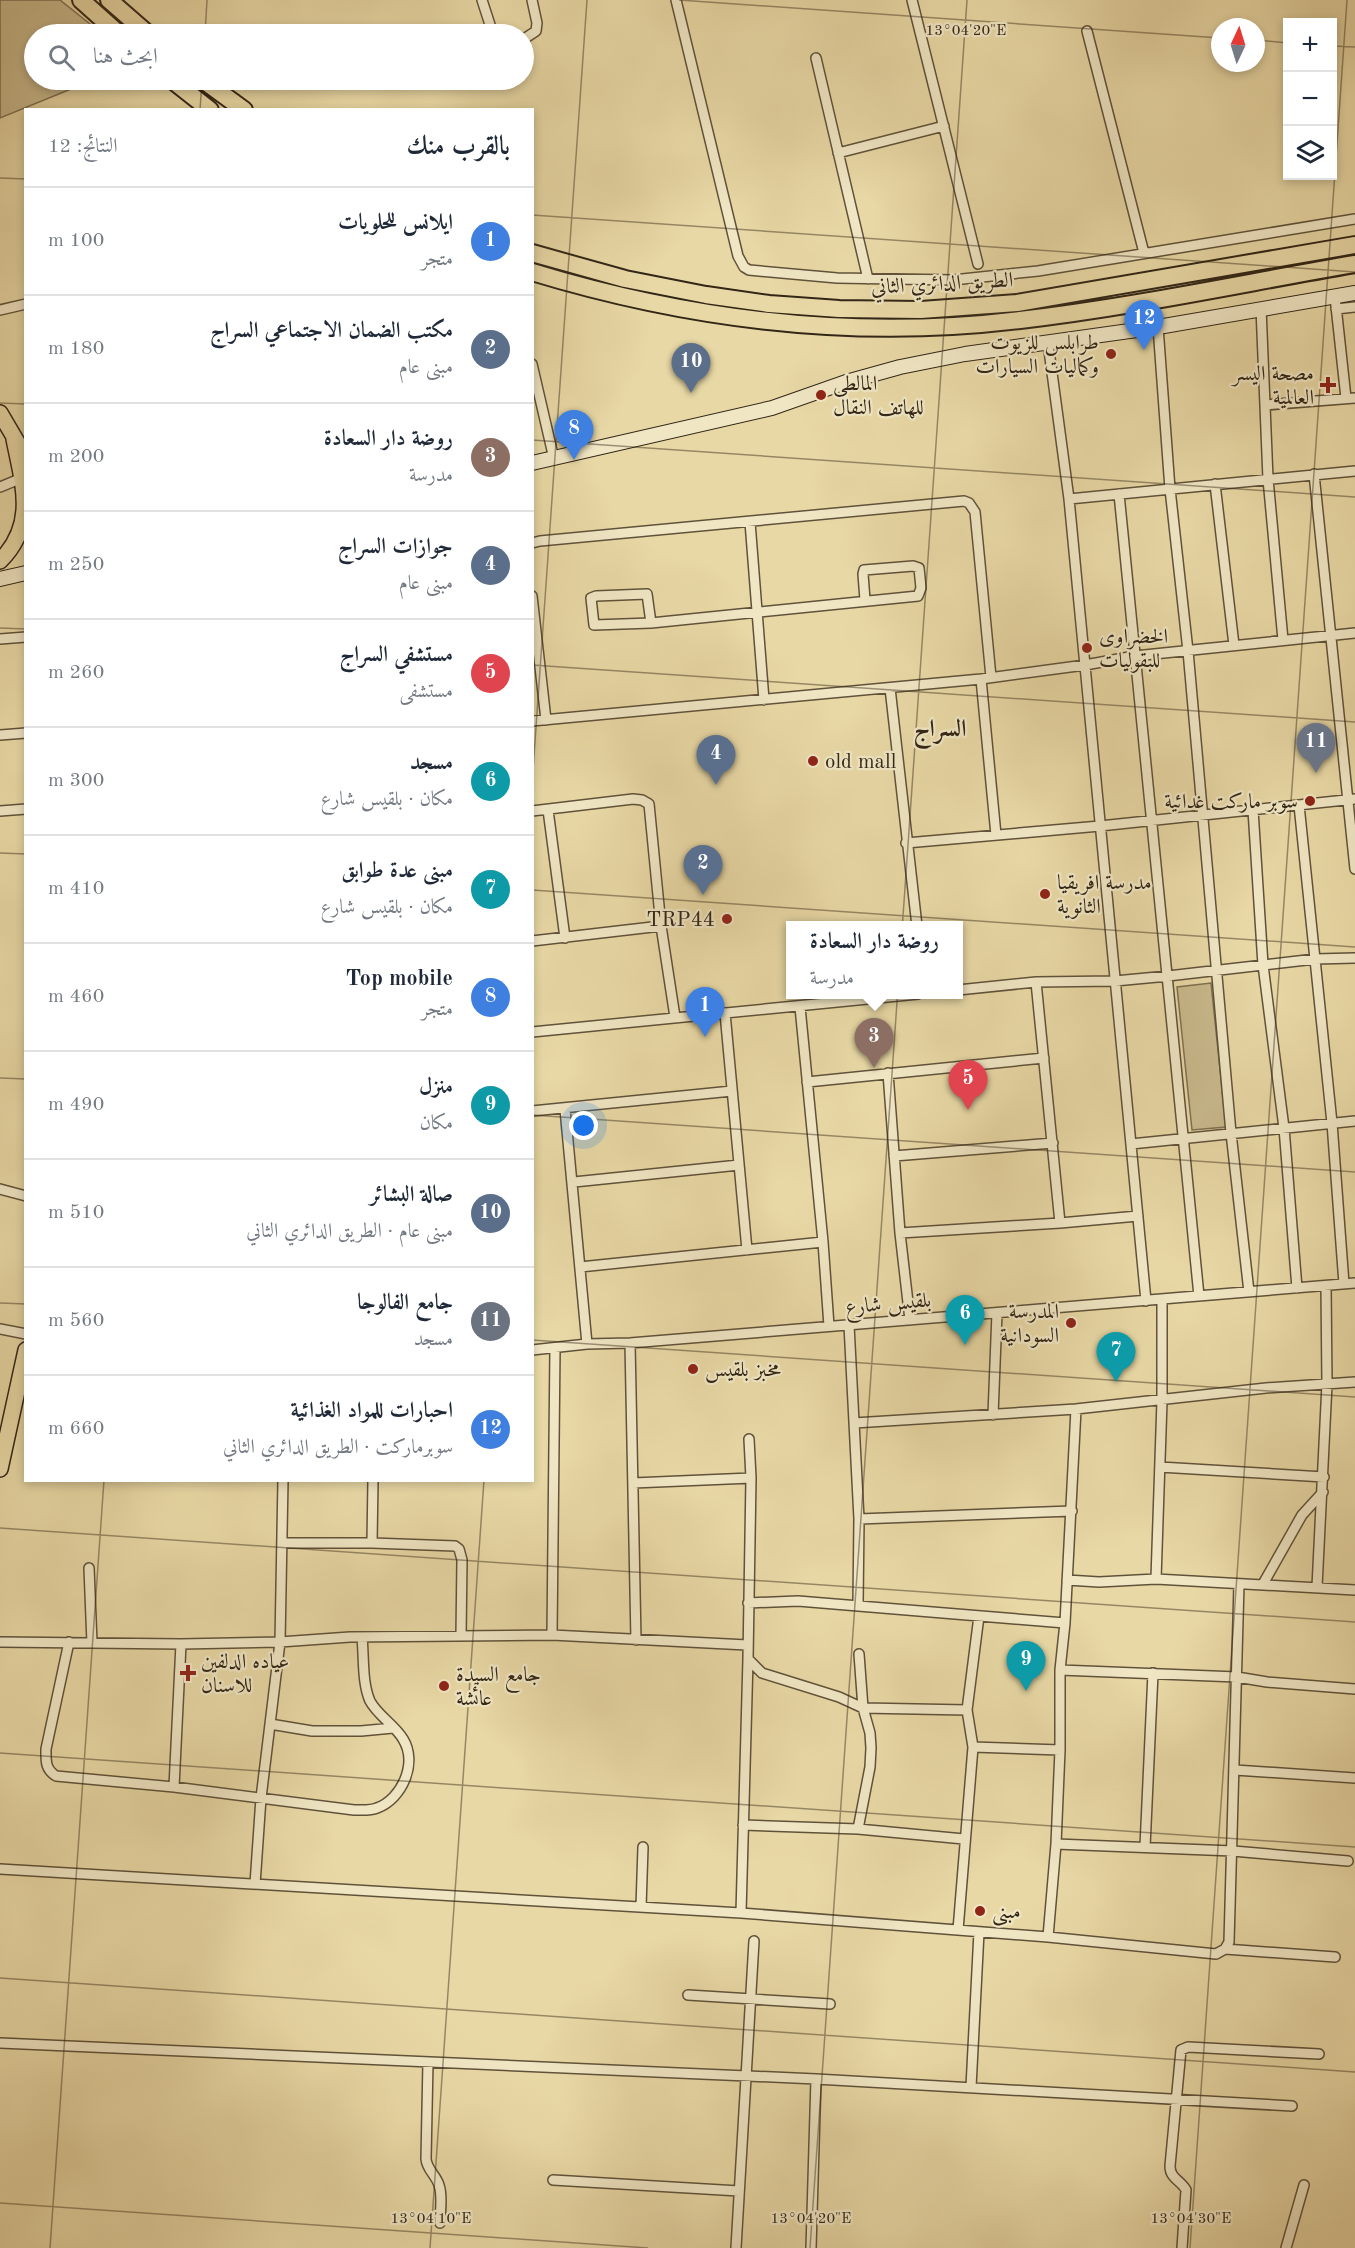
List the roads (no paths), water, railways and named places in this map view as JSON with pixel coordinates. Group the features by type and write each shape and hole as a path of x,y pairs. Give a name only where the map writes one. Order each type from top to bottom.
{"highway":[{"path":"81,0 108,24"},
{"path":"109,0 137,24"},
{"path":"185,90 207,108"},
{"path":"217,90 241,108"},
{"name":"الطريق الدائري الثاني","path":"534,254 625,279 706,295 769,304 839,309 921,309 1017,303 1355,245"},
{"name":"الطريق الدائري الثاني","path":"534,273 618,296 708,314 836,327 922,327 1020,320 1355,264"}],"main road":[{"path":"0,413 14,440 24,452"},
{"path":"14,440 24,492"},
{"path":"0,561 13,545 24,520"},
{"path":"0,1469 5,1418 21,1392 24,1367"}],"street":[{"path":"482,0 490,24"},
{"path":"532,0 537,23 537,31 534,33"},
{"path":"676,0 740,262 749,270 837,278 952,280 1038,271 1355,219"},
{"path":"912,0 978,264"},
{"path":"1087,31 1144,253"},
{"path":"816,58 868,279"},
{"path":"838,153 944,126"},
{"path":"1336,303 1355,293"},
{"path":"1265,405 1350,398 1336,303"},
{"path":"534,463 772,408 846,382 900,367 965,354 1158,327 1261,309 1336,303 1355,307"},
{"path":"0,310 24,304"},
{"path":"1261,309 1268,479 1282,640"},
{"path":"1158,327 1170,489 1188,651 1231,1133 1249,1292"},
{"path":"1048,343 1069,499 1146,1301"},
{"path":"534,372 555,459"},
{"path":"1069,499 1355,471"},
{"path":"1314,474 1352,800 1355,869"},
{"path":"0,487 22,478"},
{"path":"1215,484 1234,645"},
{"path":"1119,494 1199,1296"},
{"path":"534,543 959,501 969,503 975,512 996,835"},
{"path":"750,522 764,700"},
{"path":"651,623 647,594 591,598 594,625 651,623 918,596 921,588 919,568 910,566 864,570 865,600"},
{"path":"5,577 24,568"},
{"path":"5,577 24,573"},
{"path":"534,614 546,720"},
{"path":"534,721 986,678 1135,656 1355,633"},
{"path":"0,639 24,637"},
{"path":"890,688 916,921"},
{"path":"0,735 24,733"},
{"path":"534,811 633,799 649,804 661,926 675,1017"},
{"path":"906,843 1352,800"},
{"path":"1299,805 1332,1123 1344,1284"},
{"path":"0,810 24,809"},
{"path":"548,810 565,938"},
{"path":"1253,810 1263,965 1284,1128 1297,1288"},
{"path":"534,941 661,926"},
{"path":"963,989 1036,982 1115,981 1315,959 1355,958"},
{"path":"1036,982 1060,1223"},
{"path":"534,1032 873,999"},
{"path":"800,1007 829,1326"},
{"path":"725,1013 747,1250"},
{"path":"807,1082 1044,1058"},
{"path":"888,1073 900,1233 910,1320"},
{"path":"534,1111 732,1091"},
{"path":"565,1109 574,1182 587,1344"},
{"path":"1131,1144 1355,1120"},
{"path":"894,1156 1053,1143"},
{"path":"574,1182 739,1166"},
{"path":"0,1189 24,1195"},
{"path":"900,1233 1138,1216"},
{"path":"580,1267 823,1242"},
{"name":"بلقيس شارع","path":"534,1350 1355,1283"},
{"path":"1317,1587 1327,1384 1326,1286"},
{"path":"1155,1579 1162,1401 1162,1299"},
{"path":"993,1415 997,1313"},
{"path":"849,1325 859,1520 858,1605"},
{"path":"0,1329 24,1334"},
{"path":"630,1343 636,1640"},
{"path":"552,1635 555,1348"},
{"path":"854,1423 1076,1409 1266,1388 1355,1382"},
{"path":"1048,1937 1056,1844 1060,1750 1060,1670 1072,1510 1076,1409"},
{"path":"741,1913 751,1478 748,1439"},
{"path":"1160,1467 1324,1477"},
{"path":"633,1483 751,1478"},
{"path":"255,1884 261,1798 280,1642 283,1482"},
{"path":"372,1543 374,1482"},
{"path":"1263,1584 1302,1515 1323,1492"},
{"path":"859,1520 1072,1510"},
{"path":"283,1543 451,1545 459,1549 462,1560 461,1636"},
{"path":"88,1568 92,1643"},
{"path":"1067,1580 1099,1582 1155,1579 1355,1590"},
{"path":"0,1869 741,1913 1048,1937 1216,1954 1225,1949 1229,1942 1239,1584"},
{"path":"748,1603 798,1600 1065,1623"},
{"path":"957,1930 973,1747 968,1710 979,1616"},
{"path":"0,1642 181,1644 280,1642 362,1637 552,1635 747,1645"},
{"path":"69,1642 46,1749 46,1764 50,1772 56,1776 174,1787 354,1810 375,1809 388,1803 404,1782 408,1764 407,1748 403,1738 371,1703 367,1691 362,1637"},
{"path":"174,1787 181,1644"},
{"path":"858,1829 867,1786 871,1748 870,1733 863,1708 859,1654"},
{"path":"748,1659 762,1673 839,1697 863,1708 968,1710"},
{"path":"1060,1670 1237,1677 1267,1682 1355,1689"},
{"path":"1145,1847 1153,1673"},
{"path":"270,1724 312,1731 361,1731 393,1728"},
{"path":"973,1747 1060,1750"},
{"path":"1235,1770 1355,1778"},
{"path":"743,1825 858,1829 964,1839"},
{"path":"1056,1844 1233,1851 1348,1861"},
{"path":"641,1907 643,1847"},
{"path":"971,2087 979,1932"},
{"path":"736,2248 754,1941"},
{"path":"1225,1949 1335,1957"},
{"path":"688,1995 830,2004"},
{"path":"0,2043 816,2079 1292,2106"},
{"path":"1182,2248 1186,2190 1173,2177 1170,2170 1179,2056 1185,2047 1319,2054"},
{"path":"428,2062 427,2166 438,2183 440,2223"},
{"path":"811,2248 816,2079"},
{"path":"553,2180 739,2190"},
{"path":"1286,2248 1304,2185"}],"place":[{"name":"احبارات للمواد الغذائية","path":"1144,350"},
{"name":"طرابلس للزيوت وكماليات السيارات","path":"1111,354"},
{"name":"مصحة اليسر العالمية","path":"1328,385"},
{"name":"صالة البشائر","path":"691,393"},
{"name":"المالطى للهاتف النقال","path":"821,395"},
{"name":"Top mobile","path":"574,460"},
{"name":"الخضراوى للبقوليات","path":"1087,648"},
{"name":"old mall","path":"813,761"},
{"name":"جامع الفالوجا","path":"1316,773"},
{"name":"جوازات السراج","path":"716,785"},
{"name":"سوبر ماركت غدائية","path":"1310,801"},
{"name":"مدرسة افريقيا الثانوية","path":"1045,894"},
{"name":"مكتب الضمان الاجتماعي السراج","path":"703,895"},
{"name":"TRP44","path":"727,919"},
{"name":"ايلانس للحلويات","path":"705,1037"},
{"name":"روضة دار السعادة","path":"874,1068"},
{"name":"مستشفي السراج","path":"968,1110"},
{"name":"المدرسة السودانية","path":"1071,1323"},
{"name":"مسجد","path":"965,1345"},
{"name":"مخبز بلقيس","path":"693,1369"},
{"name":"مبنى عدة طوابق","path":"1116,1382"},
{"name":"عياده الدلفين للاسنان","path":"188,1673"},
{"name":"جامع السيدة عائشة","path":"444,1686"},
{"name":"منزل","path":"1026,1691"},
{"name":"مبنى","path":"980,1911"}],"district":[{"name":"السراج","path":"940,728"}]}
